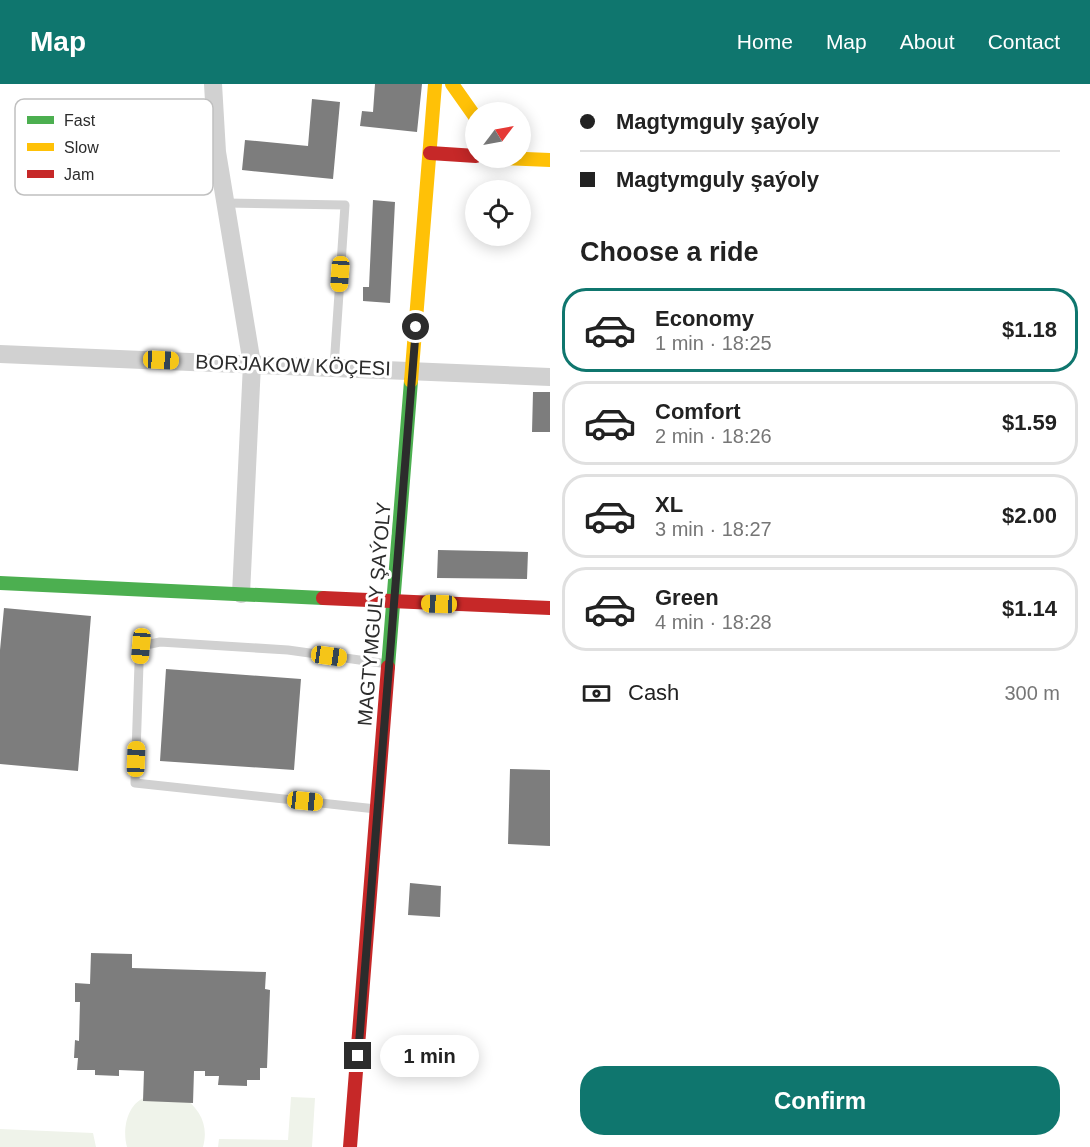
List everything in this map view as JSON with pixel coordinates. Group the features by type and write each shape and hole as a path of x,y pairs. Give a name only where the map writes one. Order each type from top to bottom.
{"street":[{"path":"213,84 216,152 252,364 241,594"},
{"name":"MAGTYMGULY ŞAÝOLY","path":"350,1147 435,84"},
{"path":"452,84 465,102"},
{"path":"430,153 465,155"},
{"path":"531,159 550,160"},
{"name":"BORJAKOW KÖÇESI","path":"0,354 550,376"},
{"path":"0,583 550,608"}],"lane":[{"path":"225,204 345,205 333,367"},
{"path":"378,809 135,783 139,664 141,646 160,642 288,650 390,664"}],"shaded area":[{"path":"156,1096 182,1096 194,1106 202,1118 205,1132 203,1147 127,1147 125,1133 128,1117 140,1100"},
{"path":"291,1097 315,1098 312,1147 218,1147 219,1139 288,1140"},
{"path":"0,1129 93,1133 96,1147 0,1147"}],"building":[{"path":"375,84 422,84 417,132 360,126 362,111 373,112"},
{"path":"312,99 340,102 333,179 242,170 245,140 308,146"},
{"path":"373,200 395,202 390,303 363,301 363,287 369,287"},
{"path":"533,392 550,392 550,432 532,432"},
{"path":"438,550 528,552 527,579 437,578"},
{"path":"4,608 91,616 78,771 0,764 0,650"},
{"path":"166,669 301,679 294,770 160,761"},
{"path":"510,769 550,770 550,846 508,844"},
{"path":"410,883 441,886 440,917 408,915"},
{"path":"91,953 132,954 132,968 266,972 265,989 270,990 267,1068 260,1068 260,1080 247,1080 247,1086 218,1085 219,1076 205,1076 205,1071 194,1071 193,1103 143,1101 144,1071 119,1070 119,1076 95,1075 95,1070 77,1070 78,1058 74,1058 75,1040 79,1041 80,1002 75,1002 75,983 90,984"}],"traffic: fast":[{"path":"388,667 411,381"},
{"path":"0,583 323,598"}],"traffic: slow":[{"path":"411,381 435,84"},
{"path":"452,84 465,102"},
{"path":"531,159 550,160"}],"traffic: jam":[{"path":"430,153 465,155"},
{"path":"323,598 550,608"},
{"path":"350,1147 388,667"}],"route":[{"path":"358,1056 416,327"}]}
